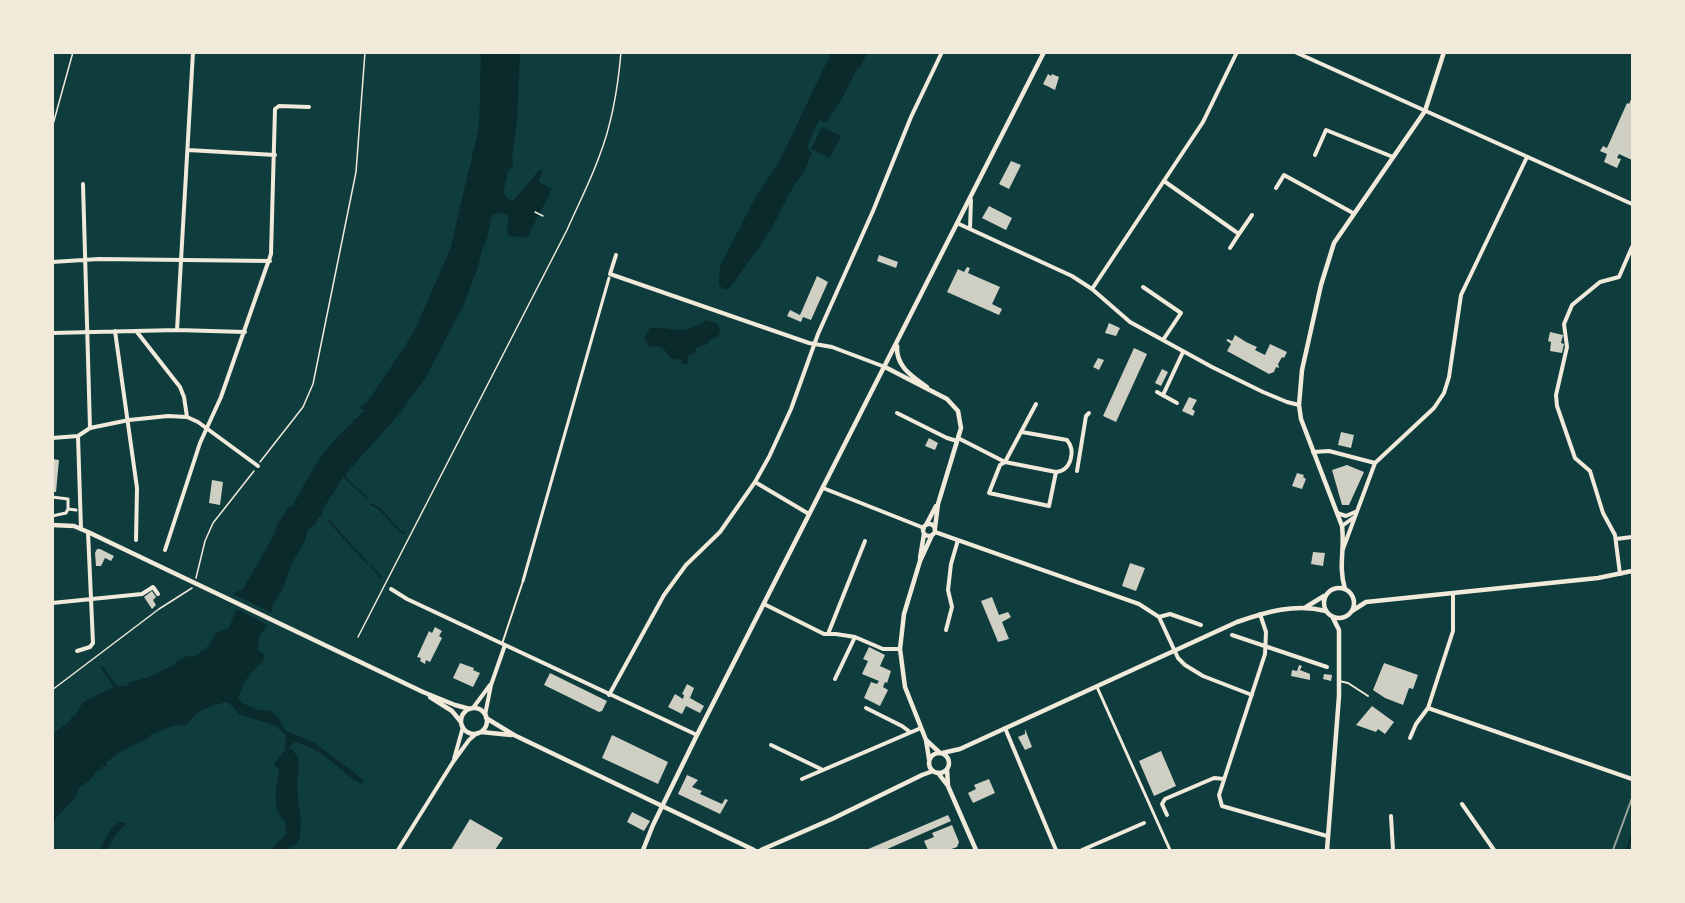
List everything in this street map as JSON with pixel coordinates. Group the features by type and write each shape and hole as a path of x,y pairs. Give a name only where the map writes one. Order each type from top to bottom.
{"street":[{"path":"177,330 193,52"},
{"path":"643,850 809,514 1044,52"},
{"path":"1092,289 1203,122 1237,52"},
{"path":"1295,52 1632,204"},
{"path":"1366,602 1345,589 1341,575 1342,526 1301,419 1299,405 1302,370 1327,262 1334,243 1425,111 1444,52"},
{"path":"609,695 664,595 686,565 720,532 755,482 780,436 815,343 940,53"},
{"path":"165,550 200,443 217,408 270,261 273,245 276,108 309,107"},
{"path":"1315,155 1326,130 1393,157"},
{"path":"188,150 274,155"},
{"path":"1343,549 1375,463 1434,408 1444,393 1449,377 1461,295 1527,157"},
{"path":"1276,188 1284,175 1353,213"},
{"path":"1164,181 1239,234"},
{"path":"83,184 90,428"},
{"path":"970,200 970,229"},
{"path":"1230,248 1252,215"},
{"path":"958,224 1056,268 1092,289 1130,322 1184,352 1263,392 1299,405"},
{"path":"1620,574 1616,539 1603,513 1590,471 1575,458 1557,406 1556,395 1567,347 1564,324 1572,305 1600,282 1618,277 1632,247"},
{"path":"523,581 616,255"},
{"path":"52,262 84,260 270,261"},
{"path":"610,276 832,347 885,367 951,402 958,411 961,425 938,504 934,532 920,561"},
{"path":"1143,287 1181,313 1163,340"},
{"path":"52,333 177,330 245,332"},
{"path":"115,331 137,488 136,540"},
{"path":"137,331 176,380 184,397 187,417"},
{"path":"897,343 897,357 903,368 937,394"},
{"path":"1163,395 1184,352"},
{"path":"1158,392 1177,403"},
{"path":"1036,404 1005,462 1000,465 989,493 1049,506 1056,472"},
{"path":"897,413 947,438 958,439 1005,462 1056,472 1065,470 1070,464 1072,448 1065,439 1022,432"},
{"path":"1077,471 1085,422 1089,413"},
{"path":"52,438 78,436 90,428 129,420 168,416 187,417 198,422 258,466"},
{"path":"78,436 81,529"},
{"path":"1313,452 1329,451 1375,463"},
{"path":"755,482 809,514"},
{"path":"823,488 925,529 928,536 934,532"},
{"path":"52,497 68,498 68,510"},
{"path":"938,504 925,529 920,561 904,614 900,648 905,687 926,740 929,767 948,786 976,850"},
{"path":"52,516 66,513 68,510 76,510"},
{"path":"1337,513 1346,516 1356,512"},
{"path":"1342,526 1354,518"},
{"path":"52,525 69,526 88,532 423,692 455,705 479,709 486,717 514,735 753,850"},
{"path":"925,529 931,525 934,532 1114,593 1140,604 1159,617 1180,662 1197,673 1252,695"},
{"path":"77,651 93,645 88,532"},
{"path":"1616,539 1632,537"},
{"path":"946,630 952,607 948,590 951,564 958,540"},
{"path":"826,634 865,541"},
{"path":"1332,616 1340,618 1366,602 1632,571"},
{"path":"1306,607 1334,588 1341,575"},
{"path":"52,603 142,594 153,587 158,594"},
{"path":"1334,588 1345,589"},
{"path":"391,589 407,599 698,735"},
{"path":"1410,738 1416,724 1428,708 1453,631 1453,593"},
{"path":"1326,594 1324,603 1326,611"},
{"path":"1339,630 1354,603 1352,595"},
{"path":"764,604 826,634 855,637 884,649 900,648"},
{"path":"929,759 933,754 960,749 1230,625 1260,614 1306,607 1326,611 1332,616 1339,630 1339,681 1327,850"},
{"path":"1159,617 1170,614 1201,625"},
{"path":"1260,614 1266,632 1266,647 1219,795 1222,806 1327,836"},
{"path":"1232,635 1327,667"},
{"path":"835,680 855,637"},
{"path":"398,850 453,762 470,740 485,728 491,685 503,644"},
{"path":"453,762 462,737 463,714 472,708 491,685"},
{"path":"1097,687 1170,850"},
{"path":"423,692 452,711 469,733 497,732 514,735"},
{"path":"866,708 910,732"},
{"path":"1428,708 1632,779"},
{"path":"801,778 921,728"},
{"path":"1004,728 1056,850"},
{"path":"926,740 949,761"},
{"path":"771,745 822,770"},
{"path":"948,786 949,761 960,749"},
{"path":"760,850 832,819 922,775 947,769"},
{"path":"1167,815 1162,804 1164,799 1214,778 1224,779"},
{"path":"1462,804 1494,850"},
{"path":"1391,816 1393,850"},
{"path":"1082,850 1144,823"}],"lane":[{"path":"503,644 523,581"},
{"path":"1339,681 1348,683 1368,696"}],"path":[{"path":"52,128 74,52"},
{"path":"52,690 159,609 191,589 205,541 213,523 303,407 313,384 356,172 364,52"},
{"path":"358,637 567,230 592,176 611,114 621,52"},
{"path":"535,212 543,216"}],"water":[{"path":"481,53 520,53 513,167 508,171 503,193 510,201 514,200 540,169 543,170 539,182 552,189 527,238 510,236 507,233 508,216 504,213 492,215 486,242 464,304 426,377 400,413 344,476 323,509 322,517 318,517 315,525 308,529 305,541 291,565 282,591 272,606 268,624 260,635 257,650 264,654 263,662 248,678 238,698 242,703 258,710 271,711 278,717 286,731 313,742 363,780 363,783 352,778 315,750 295,742 288,749 292,749 299,759 297,790 301,820 300,838 296,845 290,846 289,850 271,850 286,834 285,822 276,804 279,771 274,764 285,750 286,735 274,725 239,714 228,702 205,709 187,725 176,726 148,736 151,737 117,755 106,763 107,766 102,766 103,769 97,771 89,781 79,787 76,797 56,818 53,826 53,734 72,719 70,718 76,714 83,702 114,687 100,667 102,666 117,686 127,686 128,683 152,676 187,656 194,657 208,646 216,633 229,628 236,610 234,593 243,589 274,535 277,525 289,507 292,507 318,461 333,441 353,422 353,418 356,419 364,410 358,408 368,401 416,327 450,250 479,127"},
{"path":"831,53 867,53 826,123 819,120 807,147 812,153 804,172 794,185 769,233 729,289 723,289 719,284 720,266 754,200 780,160"},
{"path":"822,127 841,136 830,158 811,149"},
{"path":"706,320 718,324 720,330 718,337 696,348 694,354 689,355 686,365 681,363 682,360 672,359 662,347 649,346 644,338 650,328 684,330"},
{"path":"120,822 126,824 106,850 99,850 113,826"}],"pier":[{"path":"231,593 275,614 270,626 232,607"}],"building":[{"path":"1048,74 1059,77 1055,90 1043,84"},
{"path":"1632,97 1632,160 1619,154 1617,158 1621,159 1617,168 1604,162 1607,154 1600,151 1603,146 1607,148 1627,103 1629,104"},
{"path":"1011,161 1021,165 1009,189 999,184"},
{"path":"989,206 1012,218 1006,230 982,218"},
{"path":"879,255 898,262 896,268 877,261"},
{"path":"967,267 970,268 968,273 1000,287 992,304 1002,309 999,315 947,292 958,269 964,272"},
{"path":"817,276 828,282 811,320 803,317 801,322 787,316 790,310 800,315"},
{"path":"1109,323 1120,328 1116,336 1105,333"},
{"path":"1550,332 1563,335 1562,353 1550,351 1551,342 1548,341"},
{"path":"1235,335 1257,347 1255,350 1265,355 1270,344 1287,352 1278,364 1279,368 1276,367 1274,372 1269,374 1227,351 1231,344 1226,340 1232,341"},
{"path":"1134,348 1147,354 1116,422 1103,416"},
{"path":"1098,358 1104,360 1099,370 1093,367"},
{"path":"1162,369 1168,372 1161,386 1155,383"},
{"path":"1189,397 1197,400 1192,409 1195,411 1193,416 1182,411"},
{"path":"1341,432 1354,435 1351,448 1338,445"},
{"path":"929,438 938,443 935,450 925,446"},
{"path":"52,459 59,460 56,492 52,492"},
{"path":"1347,465 1364,472 1349,505 1342,505 1332,470"},
{"path":"1297,473 1304,475 1306,479 1302,489 1292,486"},
{"path":"212,480 223,482 220,505 209,503"},
{"path":"97,549 114,556 111,561 105,558 101,566 96,566"},
{"path":"1313,552 1325,553 1323,566 1311,564"},
{"path":"1130,563 1145,568 1136,591 1122,586"},
{"path":"152,591 156,597 153,600 156,605 152,609 144,597"},
{"path":"992,597 999,615 1008,612 1011,617 1002,622 1009,639 998,642 981,601"},
{"path":"435,627 442,631 439,636 442,638 430,662 426,660 425,664 420,661 421,658 417,657 429,631 432,633"},
{"path":"869,647 885,655 880,666 891,671 883,687 888,690 880,706 864,698 871,682 877,684 879,681 862,674 868,661 863,659"},
{"path":"460,663 480,673 473,687 453,678"},
{"path":"1384,663 1418,675 1413,689 1409,688 1403,705 1373,690"},
{"path":"1299,665 1302,666 1300,670 1310,674 1310,680 1291,676 1292,670 1297,671"},
{"path":"550,673 607,701 602,711 599,712 544,685"},
{"path":"1324,674 1332,675 1331,681 1323,679"},
{"path":"687,684 694,688 690,698 704,706 700,713 686,706 682,714 668,707 675,694 683,699 682,694"},
{"path":"1372,706 1394,722 1385,734 1378,729 1376,732 1356,725"},
{"path":"1025,729 1032,747 1025,750 1018,737 1025,734"},
{"path":"612,735 668,762 658,784 602,758"},
{"path":"1161,751 1176,786 1154,796 1139,761"},
{"path":"687,775 698,780 692,787 702,791 700,794 722,804 725,799 728,800 720,814 678,794"},
{"path":"989,779 995,793 973,803 968,793 976,789 974,785"},
{"path":"632,812 650,821 644,831 627,822"},
{"path":"948,815 951,821 885,850 866,850"},
{"path":"470,819 503,838 495,850 451,850"},
{"path":"952,825 959,842 957,847 949,850 928,850 924,841 934,837 932,833"}],"waterway":[{"path":"344,475 367,498"},
{"path":"370,504 379,508 400,531 405,533"},
{"path":"329,521 367,563"},
{"path":"371,566 381,577"},
{"path":"1627,850 1632,834"}],"railway":[{"path":"1613,850 1632,798"}]}
